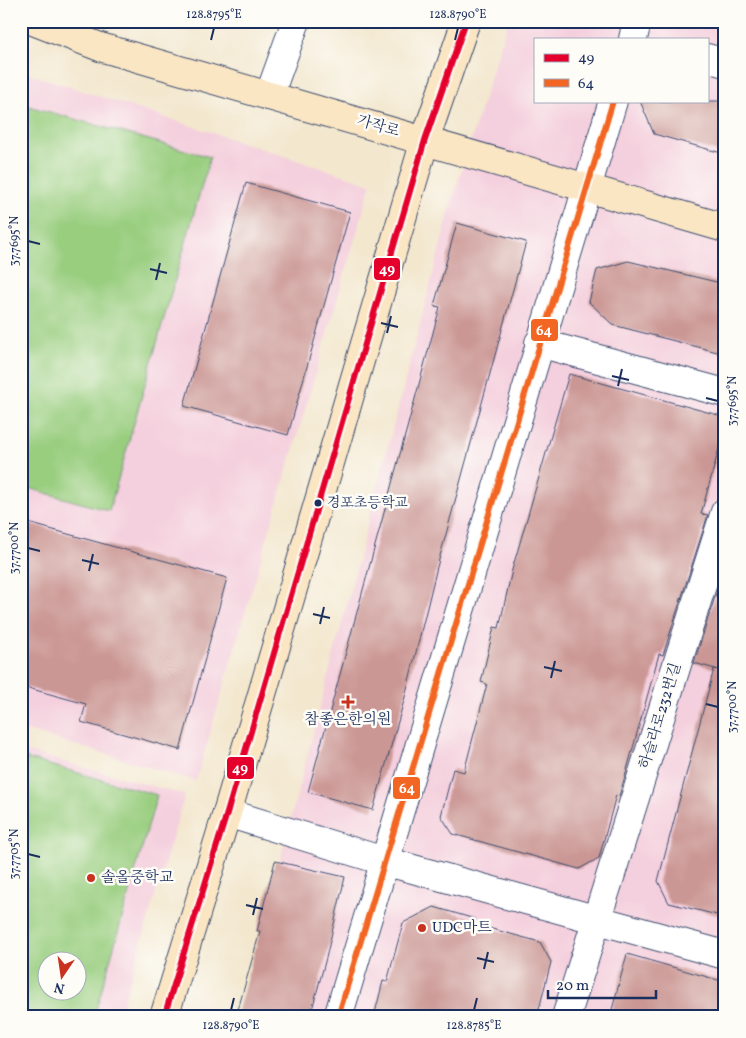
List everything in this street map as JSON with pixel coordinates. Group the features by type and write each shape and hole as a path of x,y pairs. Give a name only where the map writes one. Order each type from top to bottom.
{"street":[{"name":"가작로","path":"33,21 100,47 586,186 725,228"},
{"path":"269,96 296,21"},
{"path":"164,1017 227,813 425,140 466,21"},
{"path":"708,58 725,64"},
{"path":"338,1017 613,102"},
{"path":"539,343 725,393"},
{"name":"하슬라로232번길","path":"566,1017 725,512"},
{"path":"227,813 384,861 725,955"}],"shaded area":[{"path":"508,21 725,21 725,1017 239,1017 452,201"},
{"path":"21,71 371,184 196,781 21,729"},
{"name":"솔올중학교","path":"21,750 185,795 119,1017 21,1017"}],"green space":[{"path":"21,104 210,157 109,511 21,486"},
{"name":"솔올중학교","path":"21,757 157,795 94,1017 21,1017"}],"building":[{"path":"725,101 725,154 654,134 640,102"},
{"path":"246,183 350,212 288,435 184,406"},
{"path":"457,223 526,242 437,567 405,697 373,810 308,792 440,307 434,306"},
{"path":"628,261 725,284 725,354 613,325 589,302 597,270"},
{"path":"569,374 725,417 725,427 701,514 708,515 663,655 659,654 626,773 619,796 616,795 599,858 579,869 453,834 441,816 453,769 464,772 487,684 481,682 494,627 499,628 512,570"},
{"path":"21,521 227,578 180,750 81,722 86,704 21,686"},
{"path":"725,565 725,917 669,903 658,881 714,669 719,670 694,663"},
{"path":"275,861 345,877 326,958 310,1017 236,1017 260,931 257,931"},
{"path":"434,907 475,919 474,924 540,942 551,962 537,1017 374,1017 383,981 387,982 403,923"},
{"path":"627,954 725,982 725,1017 610,1017"}],"transit line":[{"name":"49","path":"164,1017 227,813 425,140 466,21"},
{"name":"64","path":"338,1017 613,102"}],"place":[{"name":"경포초등학교","path":"318,503"},
{"name":"참좋은한의원","path":"348,702"},
{"name":"솔올중학교","path":"91,878"},
{"name":"UDC마트","path":"422,928"}]}
